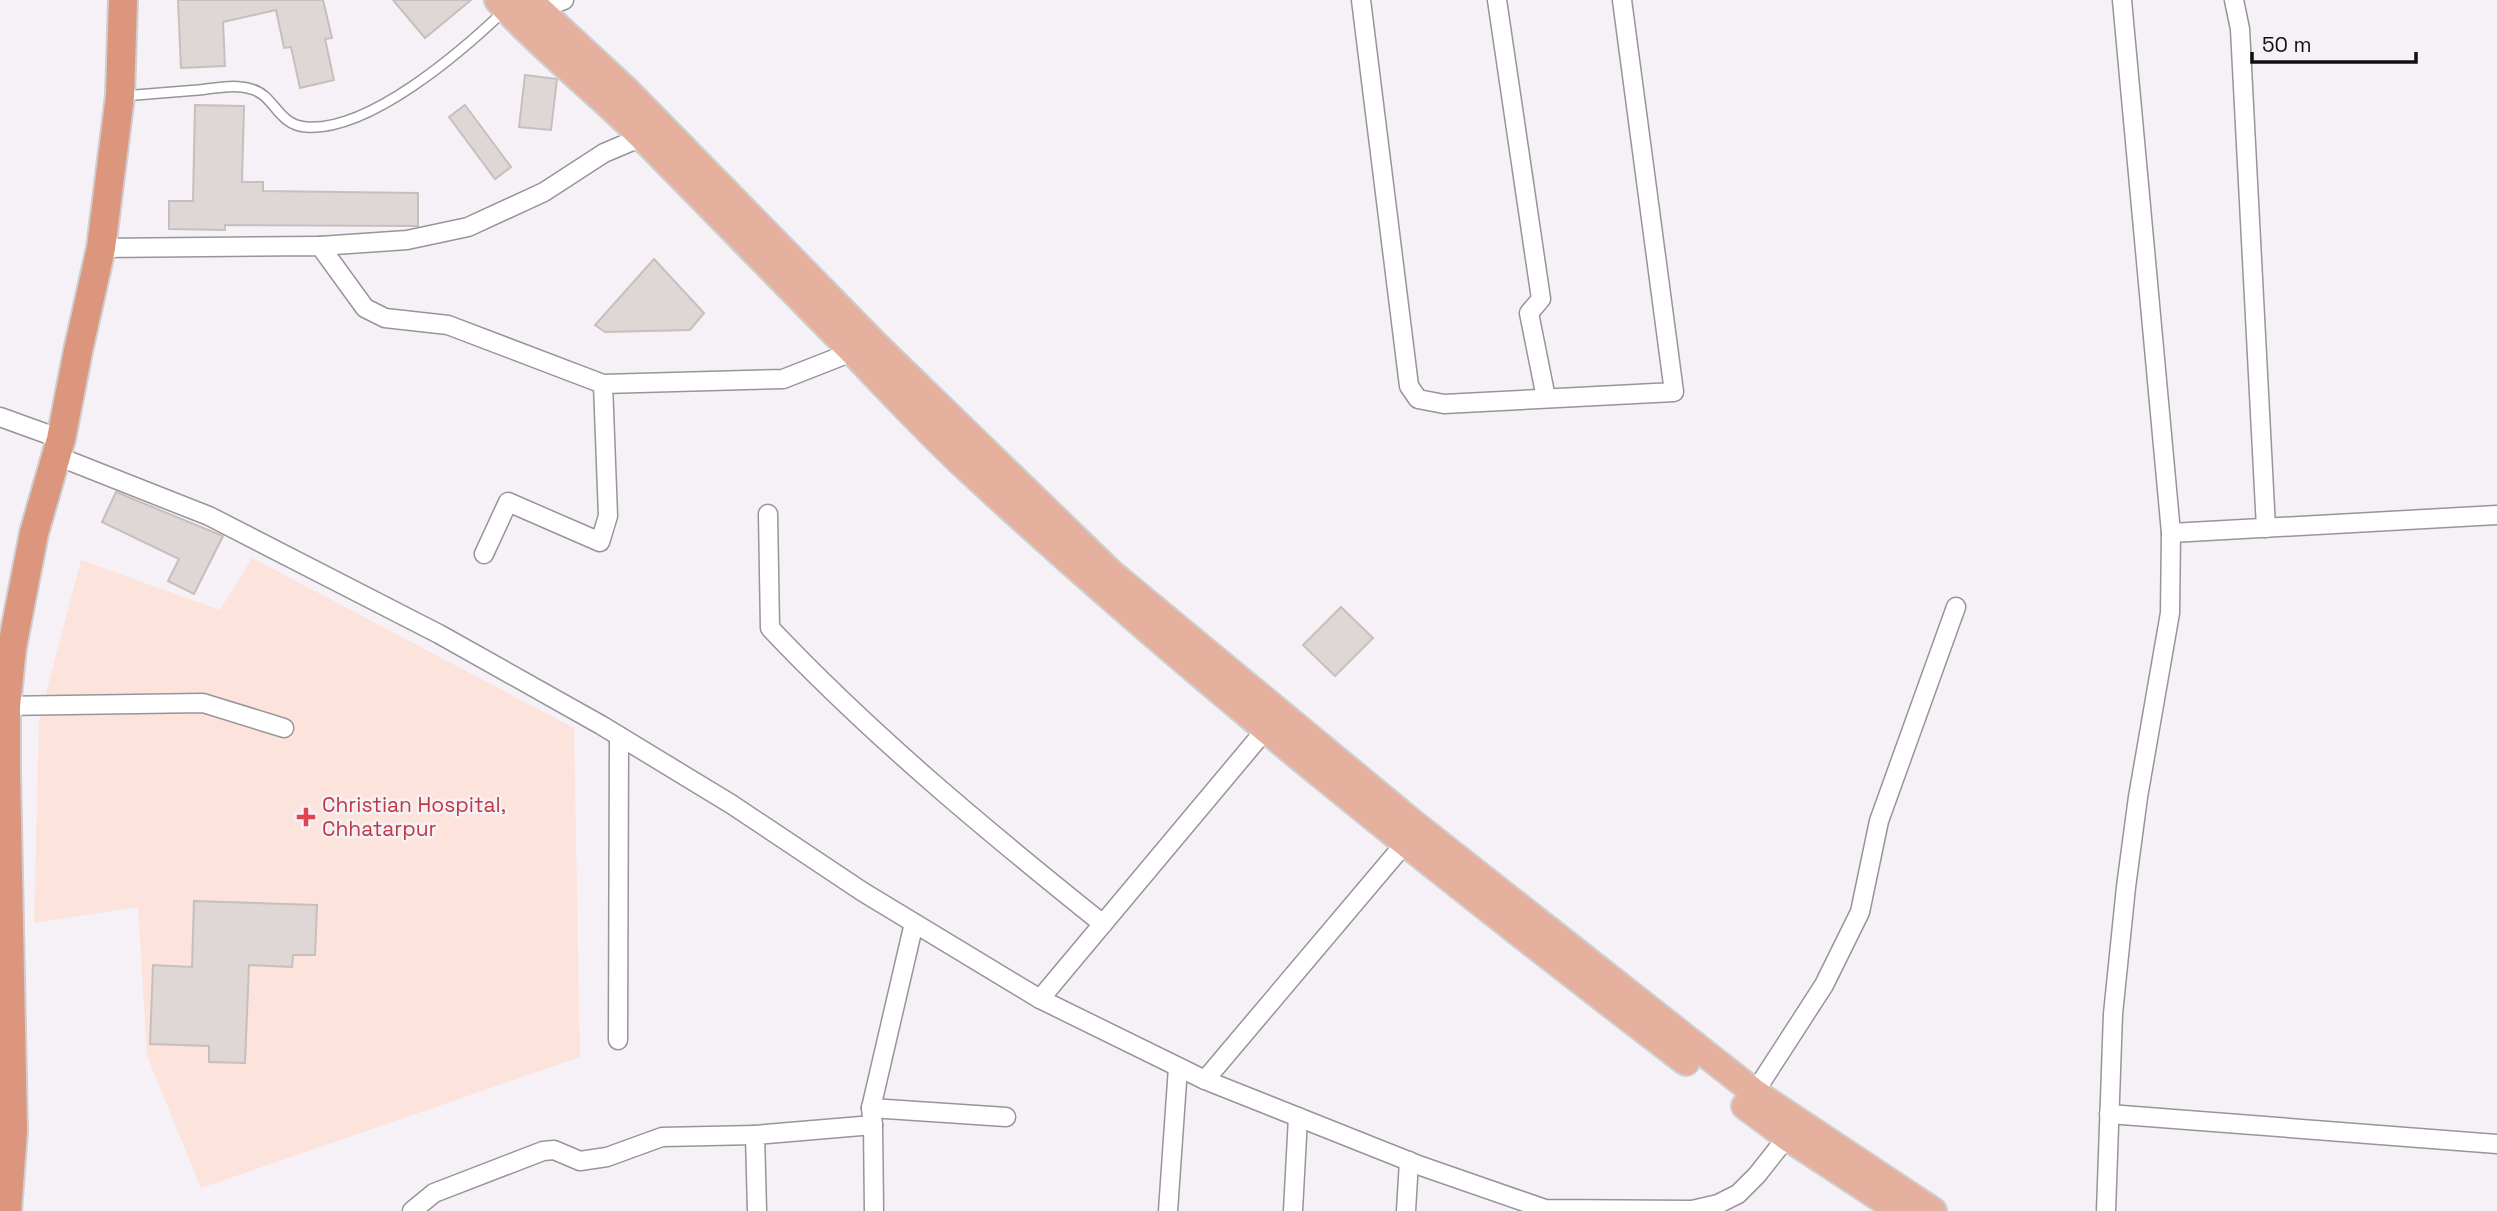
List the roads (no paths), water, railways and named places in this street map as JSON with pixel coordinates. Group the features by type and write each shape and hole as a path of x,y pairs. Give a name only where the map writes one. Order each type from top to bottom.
{"highway":[{"path":"7,1211 13,1130 5,952 6,771 3,706 34,533 59,448 101,248 120,96 123,0"}],"main road":[{"path":"519,9 967,468 1266,729 1595,992 1750,1099 1933,1211"},
{"path":"519,9 627,91 886,355 1111,573 1750,1099 1787,1137 1882,1207"}],"street":[{"path":"519,9 564,0"},
{"path":"1361,0 1409,386 1418,399 1444,404 1674,391 1622,0"},
{"path":"1497,0 1541,299 1529,313 1546,398"},
{"path":"2106,1211 2113,1014 2127,874 2170,613 2171,533 2122,0"},
{"path":"2234,0 2240,29 2266,527"},
{"path":"101,248 320,247 407,240 468,227 544,192 604,153 642,137"},
{"path":"320,247 365,309 385,318 448,325 603,384 783,379 852,352"},
{"path":"484,554 508,502 600,542 608,516 603,384"},
{"path":"0,417 59,448 209,516 439,634 620,736 731,804 863,892 1040,999 1205,1080 1409,1161 1544,1210 1692,1210 1718,1204 1738,1194 1758,1175 1787,1137"},
{"path":"768,514 770,628 805,665 981,826 1103,924"},
{"path":"2171,533 2497,515"},
{"path":"1750,1099 1824,985 1860,912 1879,821 1956,607"},
{"path":"3,706 203,704 284,728"},
{"path":"1040,999 1266,729"},
{"path":"618,1040 620,736"},
{"path":"1205,1080 1406,842"},
{"path":"874,1211 872,1117 914,923"},
{"path":"1168,1211 1178,1067"},
{"path":"2109,1114 2497,1144"},
{"path":"412,1211 434,1193 542,1151 554,1150 580,1161 607,1157 662,1138 755,1135 872,1117 1006,1117"},
{"path":"1293,1211 1298,1117"},
{"path":"755,1135 757,1211"},
{"path":"1406,1211 1409,1161"}],"lane":[{"path":"120,96 229,87 252,89 265,96 276,111 291,124 328,127 361,115 417,83 519,9"}],"place":[{"name":"Christian Hospital, Chhatarpur","path":"306,817"}]}
